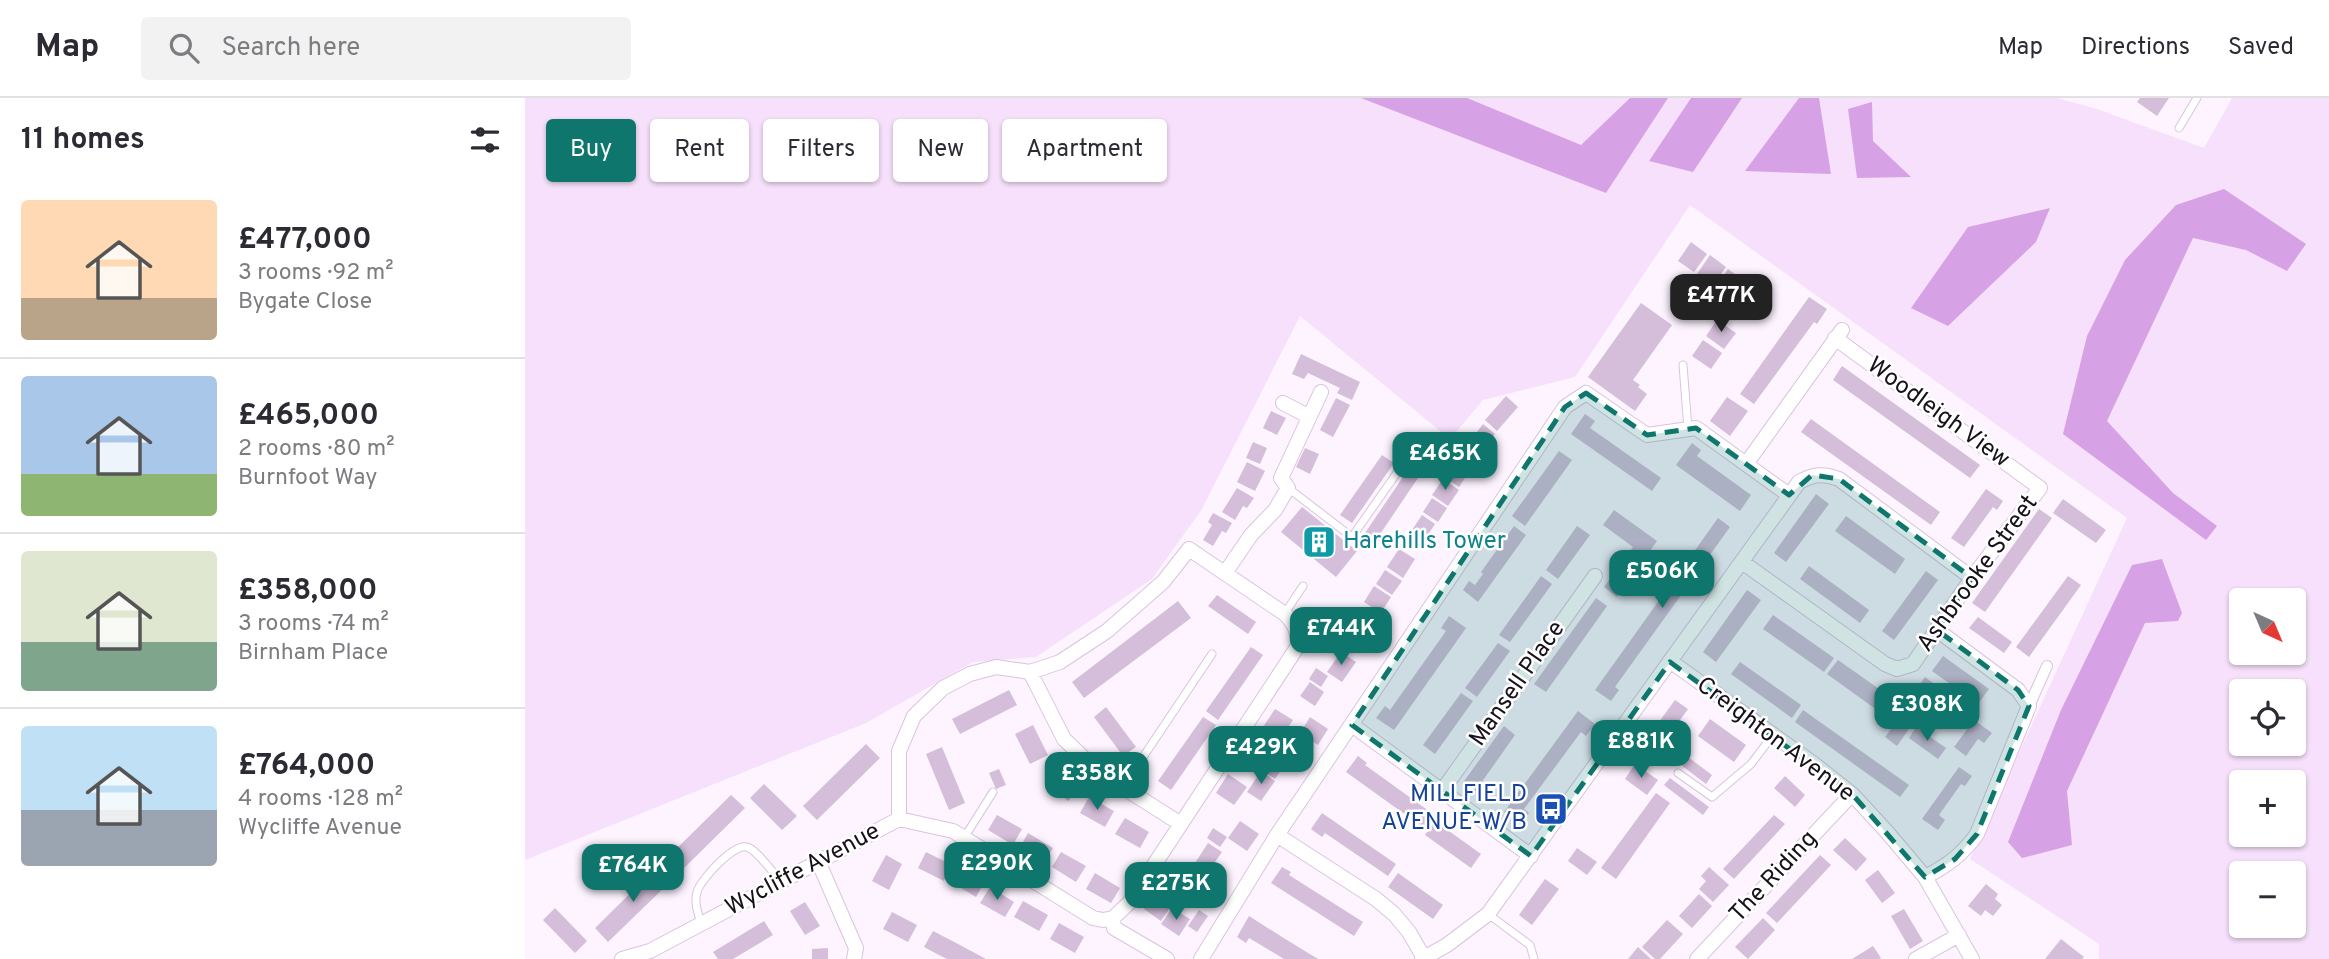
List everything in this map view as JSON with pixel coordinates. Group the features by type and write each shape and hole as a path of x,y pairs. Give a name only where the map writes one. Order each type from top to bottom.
{"street":[{"name":"Woodleigh View","path":"1746,464 1839,334 2040,488"},
{"path":"1225,573 1251,534 1275,510 1288,488 1281,478 1321,392"},
{"path":"1201,959 1276,835 1566,407 1586,393 1647,435 1696,428 1789,495"},
{"path":"1283,403 1308,416"},
{"path":"1276,835 1376,899 1394,914 1409,932 1423,958 1447,945 1488,914 1799,482 1812,475 1825,474 1839,479 1972,579"},
{"name":"Ashbrooke Street","path":"1742,562 1885,664 1897,669 1913,664 2040,488"},
{"path":"899,819 899,751 914,716 943,688 970,674 996,667 1030,672 1060,662 1107,631 1163,582 1189,549 1285,614 1293,622 1298,634 1297,646 1129,903 1113,918 1114,928 1167,959"},
{"name":"Mansell Place","path":"1442,791 1595,576"},
{"path":"1937,630 2018,690 2029,706"},
{"name":"Creighton Avenue","path":"1670,662 1852,794 1925,877 1972,959"},
{"path":"1925,877 1955,859 1977,834 2047,666"},
{"path":"1030,672 1064,739 1097,771 1181,824"},
{"path":"1352,725 1531,856"},
{"name":"The Riding","path":"1697,959 1852,794"},
{"name":"Wycliffe Avenue","path":"622,959 650,951 899,819 953,831 1093,918 1113,918"},
{"path":"818,861 856,948 854,959"},
{"path":"1916,959 1959,935"}],"lane":[{"path":"2179,128 2197,98"},
{"path":"1683,365 1688,429"},
{"path":"1288,488 1352,537 1401,467"},
{"path":"1285,614 1303,586"},
{"path":"1123,787 1212,654"},
{"path":"1678,773 1712,797 1751,764 1773,735"},
{"path":"964,838 993,792"},
{"path":"701,923 696,907 698,888 704,878 734,849 750,847 781,881"},
{"path":"1488,914 1530,945 1534,959"}],"highlighted area":[{"path":"1586,393 1647,435 1696,428 1789,495 1812,475 1839,479 1972,578 1937,630 2018,690 2029,706 1977,834 1955,859 1925,877 1852,794 1670,662 1531,856 1352,725 1565,407"}],"shaded area":[{"path":"525,98 2057,98 2097,109 2204,148 2232,98 2329,98 2329,959 2099,959 2099,944 1970,859 2127,518 1690,205 1575,377 1483,400 1450,439 1300,316 1202,509 1152,579 1036,657 973,662 866,723 525,860"},
{"path":"1361,98 1467,98 1581,145 1630,98 1668,98 1606,193"},
{"path":"1691,98 1742,98 1693,172 1649,161"},
{"path":"1799,98 1819,98 1831,174 1745,171"},
{"path":"1872,102 1873,141 1911,177 1857,178 1848,109"},
{"path":"2224,189 2306,244 2287,271 2246,250 2193,238 2107,421 2173,493 2217,526 2206,540 2063,434 2087,336 2125,260 2176,205"},
{"path":"2050,208 2036,242 1948,326 1911,308 1968,227"},
{"path":"2162,559 2182,613 2178,621 2145,623 2067,791 2072,845 2022,858 2008,842 2061,710 2132,565"}],"building":[{"path":"2140,98 2169,98 2157,116 2137,102"},
{"path":"1691,242 1707,254 1694,272 1678,261"},
{"path":"1710,255 1726,267 1713,285 1697,274"},
{"path":"1728,269 1744,281 1731,299 1715,288"},
{"path":"1747,283 1763,294 1750,313 1734,301"},
{"path":"1809,297 1827,309 1817,324 1814,322 1754,404 1740,394"},
{"path":"1641,303 1672,325 1633,380 1647,394 1635,411 1588,377"},
{"path":"1717,320 1736,333 1724,349 1706,336"},
{"path":"1703,340 1722,353 1711,369 1692,356"},
{"path":"1301,354 1360,382 1352,400 1337,393 1340,388 1308,373 1304,379 1292,374"},
{"path":"1842,366 1980,465 1970,478 1833,380"},
{"path":"1506,396 1518,407 1497,431 1485,420"},
{"path":"1727,397 1748,411 1730,436 1710,421"},
{"path":"1336,398 1350,405 1333,437 1320,430"},
{"path":"1271,411 1286,418 1277,435 1263,428"},
{"path":"1585,414 1595,421 1590,428 1661,478 1652,491 1571,434"},
{"path":"1811,419 1940,512 1931,525 1801,432"},
{"path":"1483,424 1495,434 1475,458 1464,449"},
{"path":"1253,442 1267,448 1260,464 1246,458"},
{"path":"1692,443 1701,450 1697,456 1751,495 1740,511 1676,465"},
{"path":"1305,448 1319,454 1310,474 1296,467"},
{"path":"1559,451 1572,460 1525,526 1512,516"},
{"path":"1463,452 1476,461 1459,487 1446,478"},
{"path":"1382,455 1394,463 1352,523 1340,515"},
{"path":"1247,462 1265,471 1255,491 1237,482"},
{"path":"1407,471 1418,478 1372,546 1361,539"},
{"path":"1443,479 1459,490 1448,506 1432,495"},
{"path":"1237,488 1254,498 1247,508 1243,506 1235,520 1222,512"},
{"path":"1986,489 2003,501 1997,510 1993,507 1964,547 1951,538"},
{"path":"1816,494 1829,504 1786,562 1774,553"},
{"path":"1432,498 1447,508 1438,522 1423,512"},
{"path":"2063,499 2106,530 2096,543 2053,513"},
{"name":"Harehills Tower","path":"1302,507 1357,551 1336,577 1281,532"},
{"path":"2039,509 2052,518 1985,612 1972,603"},
{"path":"1614,510 1657,541 1617,597 1604,587 1633,547 1603,525"},
{"path":"1213,513 1232,523 1226,533 1222,531 1213,546 1203,540 1212,525 1208,522"},
{"path":"1422,515 1435,524 1419,548 1406,539"},
{"path":"1846,516 1905,559 1895,574 1835,531"},
{"path":"1718,518 1730,527 1615,687 1619,690 1611,701 1595,690"},
{"path":"1514,526 1526,535 1478,602 1463,590 1469,581 1475,585 1483,574 1481,572"},
{"path":"1577,526 1590,535 1558,579 1546,570"},
{"path":"1399,549 1415,559 1403,578 1387,567"},
{"path":"1809,566 1869,610 1860,623 1800,579"},
{"path":"1385,570 1402,581 1392,595 1376,584"},
{"path":"1926,571 1938,580 1894,640 1882,631"},
{"path":"1541,576 1552,584 1510,642 1499,635"},
{"path":"2068,576 2081,585 2029,657 2016,647"},
{"path":"1374,586 1391,597 1381,613 1364,602"},
{"path":"1747,590 1761,600 1716,662 1703,652"},
{"path":"1217,595 1256,622 1248,634 1208,606"},
{"path":"1596,598 1607,606 1546,692 1534,684"},
{"path":"1178,601 1191,618 1084,698 1072,682"},
{"path":"1364,607 1378,617 1362,641 1348,631"},
{"path":"1773,615 1834,658 1824,672 1763,629"},
{"path":"1449,616 1466,628 1394,730 1376,718 1385,706 1390,710 1446,631 1441,628"},
{"path":"1978,617 2012,642 2004,653 1969,628"},
{"path":"1498,643 1510,651 1477,697 1465,688"},
{"path":"1251,647 1263,655 1218,720 1206,711"},
{"path":"1341,652 1356,662 1342,682 1327,672"},
{"path":"1943,656 1989,689 1978,704 1932,671"},
{"path":"1838,660 1899,703 1888,718 1827,674"},
{"path":"1740,662 1801,705 1792,718 1731,674"},
{"path":"1316,668 1328,676 1321,687 1309,679"},
{"path":"1925,677 1937,686 1916,715 1904,706"},
{"path":"1310,682 1324,692 1315,706 1300,696"},
{"path":"1009,690 1017,705 960,734 952,719"},
{"path":"1461,693 1473,701 1435,754 1423,745"},
{"path":"1675,700 1688,709 1656,753 1643,744"},
{"path":"1106,707 1136,747 1123,756 1094,717"},
{"path":"1275,709 1293,720 1280,739 1263,727"},
{"path":"1803,710 1909,785 1900,797 1795,722"},
{"path":"1578,711 1595,724 1586,736 1581,732 1524,809 1529,813 1520,824 1504,812"},
{"path":"1902,715 1913,723 1897,746 1885,737"},
{"path":"1203,717 1216,725 1171,790 1158,781"},
{"path":"1310,717 1328,729 1318,745 1300,733"},
{"path":"1710,719 1746,745 1734,762 1698,736"},
{"path":"1974,720 1992,733 1984,743 1978,739 1966,756 1954,747"},
{"path":"1033,725 1048,755 1030,764 1015,734"},
{"path":"1504,726 1515,735 1474,793 1462,784"},
{"path":"1916,727 1946,748 1938,759 1909,738"},
{"path":"1281,742 1294,751 1275,779 1262,770"},
{"path":"866,744 880,758 817,820 803,806"},
{"path":"942,747 965,803 949,810 926,754"},
{"path":"1358,756 1367,763 1365,765 1433,814 1424,828 1346,772"},
{"path":"1688,757 1712,775 1706,784 1681,765"},
{"path":"1635,764 1658,780 1647,795 1625,779"},
{"path":"1959,767 1972,776 1965,786 1961,784 1939,815 1945,820 1938,830 1922,819"},
{"path":"999,769 1006,785 996,789 989,773"},
{"path":"1059,769 1080,788 1068,801 1047,782"},
{"path":"1261,771 1275,781 1261,801 1247,792"},
{"path":"1228,774 1247,787 1234,805 1216,793"},
{"path":"1785,776 1805,795 1795,807 1774,788"},
{"path":"1670,778 1709,807 1703,815 1664,785"},
{"path":"764,784 797,816 782,830 750,798"},
{"path":"1656,793 1670,803 1616,879 1601,868"},
{"path":"731,795 745,808 681,871 668,857"},
{"path":"1089,797 1114,811 1105,827 1080,813"},
{"path":"1322,813 1396,864 1388,876 1325,833 1322,837 1311,829"},
{"path":"997,815 1022,829 1013,845 988,830"},
{"path":"1774,815 1785,824 1734,879 1723,869"},
{"path":"1125,818 1149,832 1140,848 1115,834"},
{"path":"1240,821 1259,834 1247,851 1228,838"},
{"path":"1435,821 1481,854 1471,868 1425,835"},
{"path":"1213,828 1227,837 1220,847 1207,838"},
{"path":"1028,833 1053,848 1044,863 1019,849"},
{"path":"1845,838 1867,859 1856,871 1833,850"},
{"path":"1208,843 1222,852 1208,872 1215,877 1204,893 1189,884 1200,867 1195,863"},
{"path":"1577,848 1597,862 1587,875 1568,861"},
{"path":"926,852 952,865 944,881 918,868"},
{"path":"1061,852 1086,866 1076,882 1052,867"},
{"path":"886,855 902,864 889,890 872,881"},
{"path":"1820,855 1831,865 1777,923 1766,913"},
{"path":"658,866 672,880 608,942 595,928"},
{"path":"961,867 985,881 976,897 951,882"},
{"path":"1282,867 1291,872 1289,875 1363,922 1354,936 1271,883"},
{"path":"1709,867 1729,885 1713,902 1699,889 1706,881 1701,876"},
{"path":"1878,870 1895,893 1882,903 1865,880"},
{"path":"1095,873 1120,888 1111,903 1086,889"},
{"path":"1398,873 1443,905 1433,919 1388,887"},
{"path":"1545,879 1559,889 1532,925 1519,915"},
{"path":"1986,884 1998,894 1995,899 2002,905 1993,916 1985,910 1981,916 1968,906"},
{"path":"990,887 1014,902 1005,917 980,903"},
{"path":"1154,894 1171,906 1161,921 1144,909"},
{"path":"1699,894 1712,906 1692,928 1679,916"},
{"path":"1023,901 1048,915 1039,931 1014,917"},
{"path":"805,902 820,926 805,935 790,911"},
{"path":"555,908 587,941 575,953 543,920"},
{"path":"1172,908 1190,919 1179,936 1161,924"},
{"path":"1904,909 1923,941 1910,949 1891,916"},
{"path":"1199,910 1208,916 1197,932 1188,926"},
{"path":"892,912 917,925 908,942 883,929"},
{"path":"1249,916 1318,959 1284,959 1249,938 1246,943 1237,937"},
{"path":"1763,918 1775,930 1748,959 1735,947"},
{"path":"1667,920 1683,934 1660,959 1655,959 1642,947"},
{"path":"764,921 773,935 733,959 718,959 713,952"},
{"path":"1059,923 1084,937 1075,953 1050,939"},
{"path":"933,931 986,959 947,959 937,954 924,947"},
{"path":"2061,939 2084,957 2045,959"},
{"path":"1873,946 1881,958 1852,959"},
{"path":"1638,947 1651,959 1628,959"},
{"path":"828,948 828,959 812,959 812,949"}],"place":[{"name":"Harehills Tower","path":"1319,542"},
{"name":"MILLFIELD AVENUE-W/B","path":"1551,809"}]}
